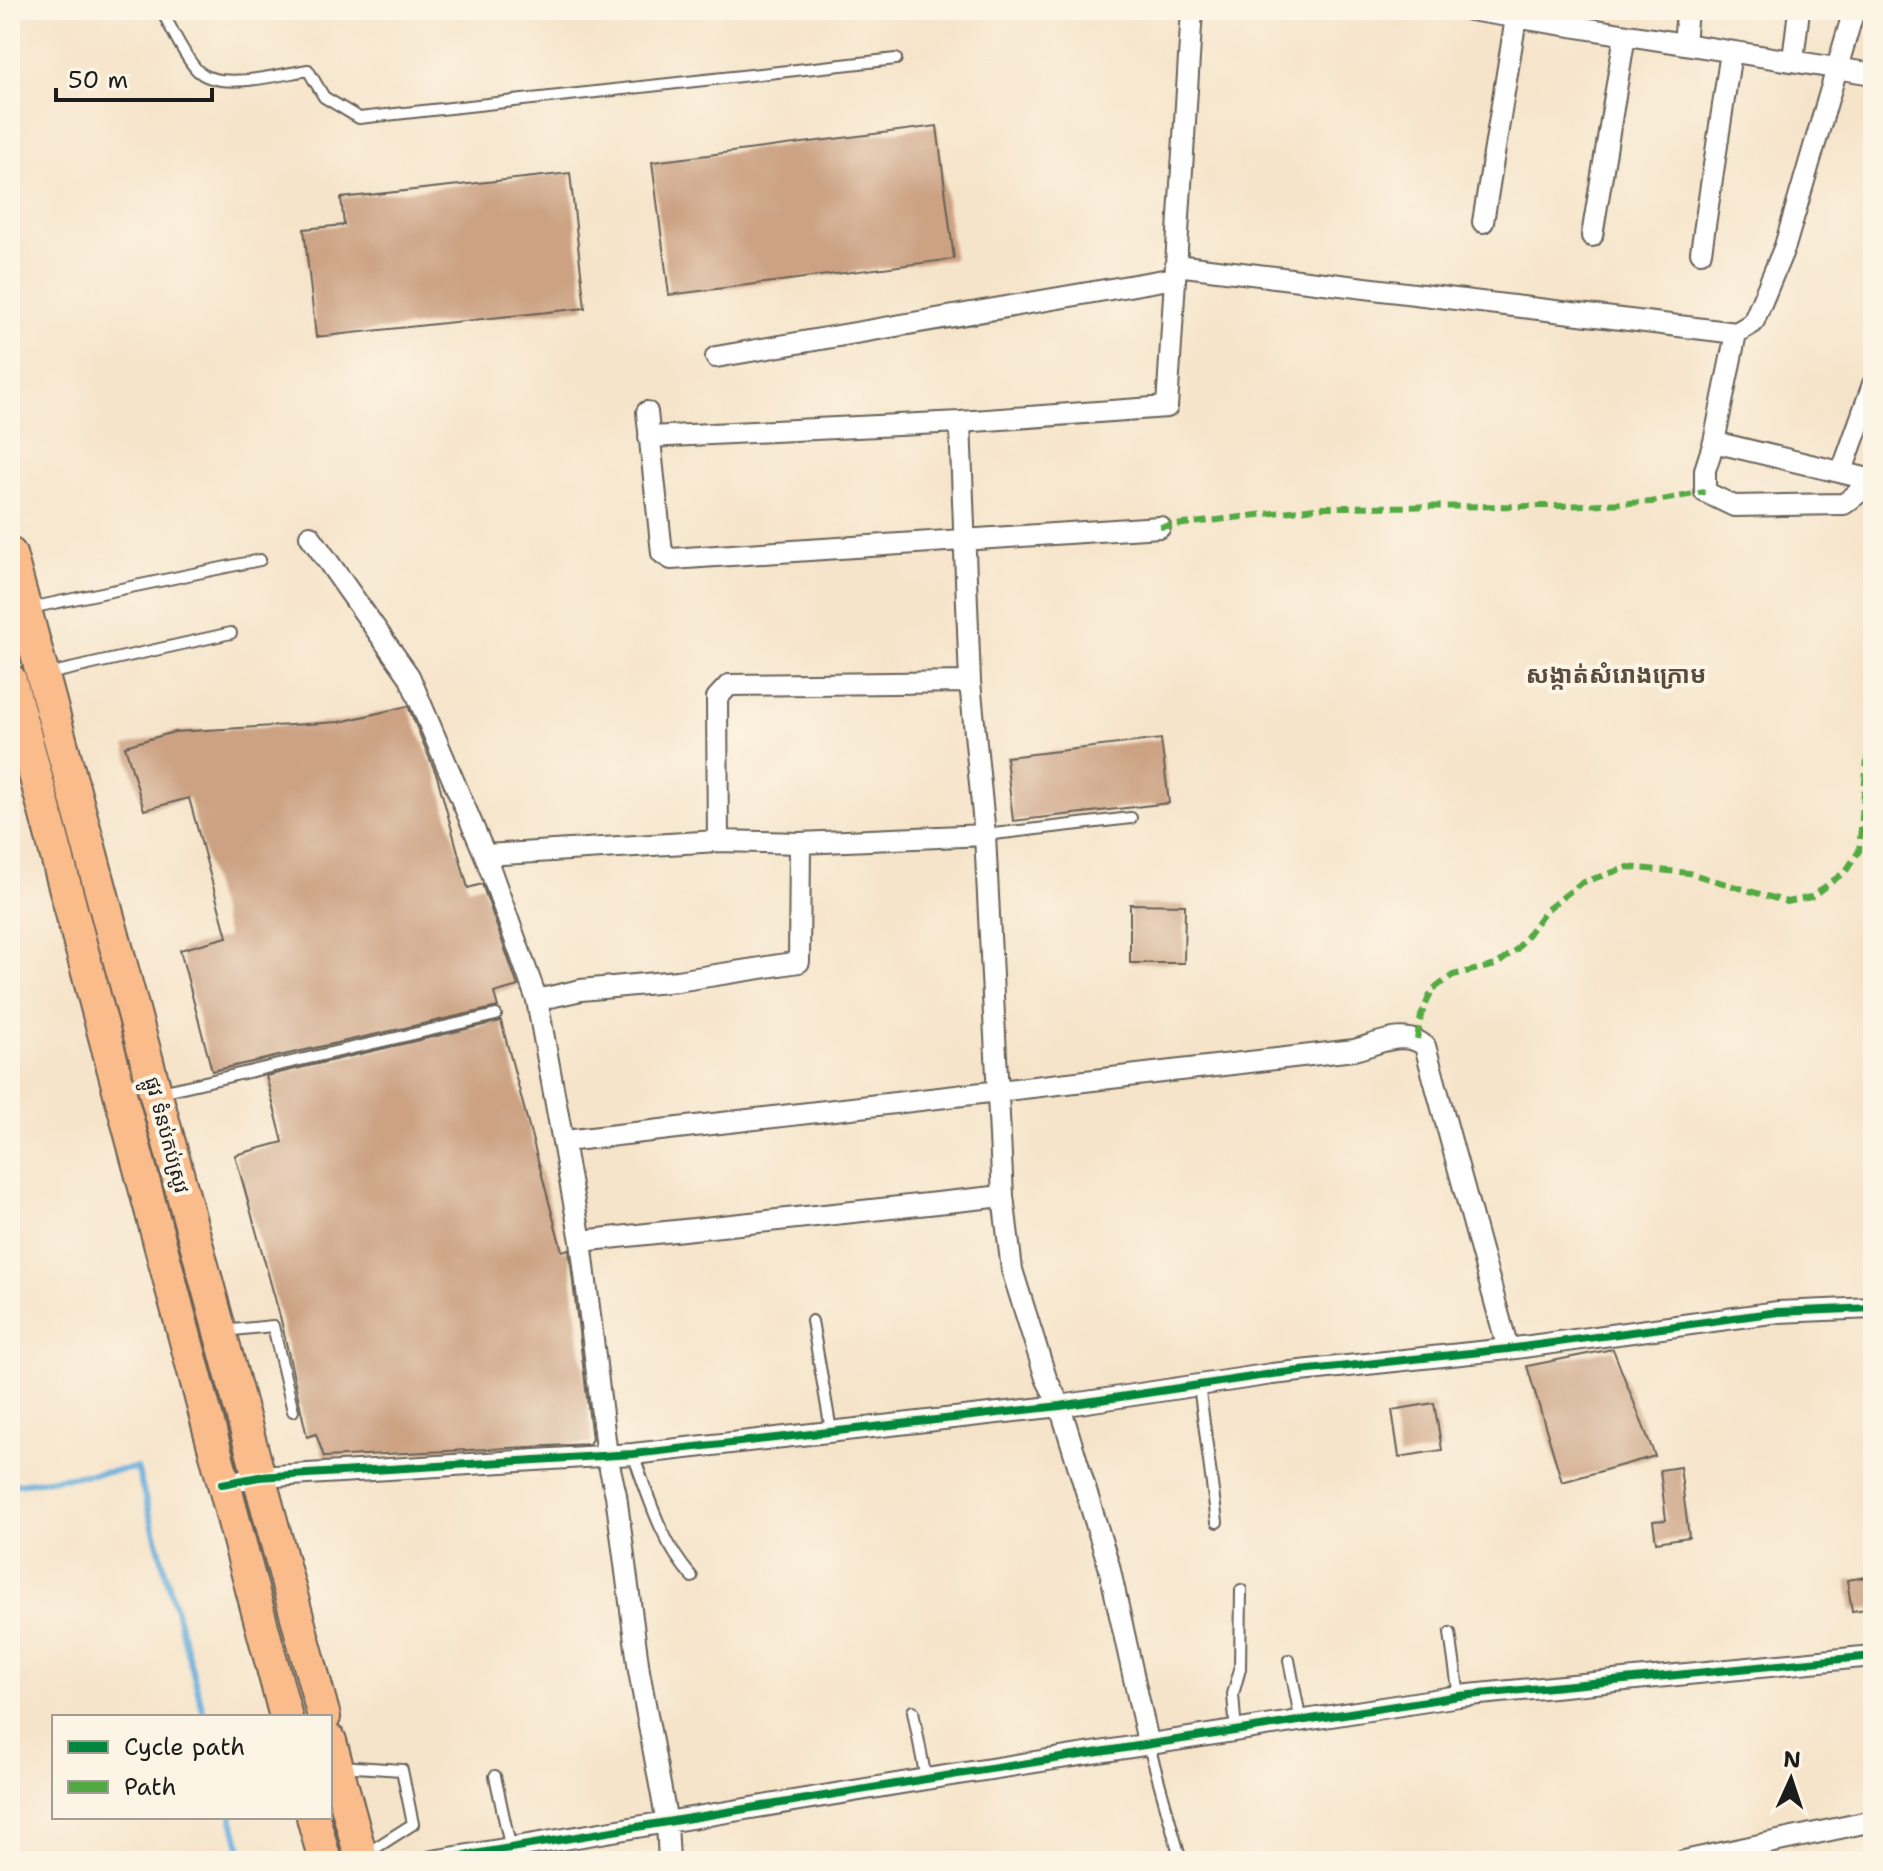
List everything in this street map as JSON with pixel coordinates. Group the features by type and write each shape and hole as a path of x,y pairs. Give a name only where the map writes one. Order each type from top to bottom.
{"main road":[{"name":"ផ្លូវ ទំនប់កប់ស្រូវ","path":"10,554 323,1715"},
{"name":"ផ្លូវ ទំនប់កប់ស្រូវ","path":"10,680 285,1715"},
{"path":"333,1753 362,1859"},
{"path":"314,1819 325,1861"}],"street":[{"path":"649,437 960,422 1167,407 1192,10"},
{"path":"1475,10 1516,18 1580,19 1625,35 1873,74"},
{"path":"1684,44 1687,10"},
{"path":"1793,60 1799,10"},
{"path":"716,357 1176,272 1736,333 1753,323 1785,246 1854,10"},
{"path":"1483,222 1516,18"},
{"path":"1592,236 1625,35"},
{"path":"1701,252 1731,52"},
{"path":"1714,442 1870,479 1844,504 1734,506 1705,492 1705,470 1714,442 1736,333"},
{"path":"1842,471 1873,384"},
{"path":"647,412 662,553 671,559 1160,527"},
{"path":"960,422 967,540 970,682 985,835 1003,1196 1012,1270 1046,1378 1060,1406 1109,1566 1149,1746"},
{"path":"310,536 409,676 485,855 537,1000 581,1241 607,1456 667,1823 669,1861"},
{"path":"718,841 717,698 729,685 970,682"},
{"path":"485,855 718,841 800,843 985,835"},
{"path":"537,1000 581,990 677,981 799,962 800,843"},
{"path":"565,1141 1000,1093 1354,1050 1404,1037 1417,1039 1425,1046 1508,1349"},
{"path":"581,1241 1003,1196"},
{"path":"222,1484 259,1477 633,1454 1060,1406 1272,1374 1508,1349 1778,1312 1873,1308"},
{"path":"432,1861 926,1779 1459,1696 1873,1656"},
{"path":"1684,1861 1718,1858 1873,1821"}],"lane":[{"path":"161,10 197,70 210,78 232,81 308,70 324,97 359,118 896,59"},
{"path":"25,609 260,560"},
{"path":"43,676 231,633"},
{"path":"985,835 1131,818"},
{"path":"155,1093 496,1015"},
{"path":"812,1321 831,1430"},
{"path":"220,1332 273,1326 293,1411"},
{"path":"1199,1385 1217,1522"},
{"path":"633,1454 656,1520 677,1560 692,1577"},
{"path":"1236,1733 1233,1694 1240,1669 1241,1590"},
{"path":"1450,1633 1459,1696"},
{"path":"1289,1660 1301,1722"},
{"path":"913,1711 926,1779"},
{"path":"1149,1746 1181,1861"},
{"path":"333,1753 402,1770 413,1824 362,1859"},
{"path":"495,1776 511,1850"}],"building":[{"path":"937,126 954,259 669,295 652,162"},
{"path":"570,173 585,308 316,337 304,229 344,225 341,198"},
{"path":"408,706 437,776 468,888 482,884 518,986 494,993 498,1007 212,1071 180,950 227,937 189,798 144,810 125,746 174,732 340,722"},
{"path":"1161,739 1169,803 1013,821 1006,757"},
{"path":"1130,904 1185,905 1184,963 1130,963"},
{"path":"501,1021 562,1251 569,1249 592,1439 589,1444 324,1457 316,1434 307,1437 281,1320 235,1155 283,1142 266,1076"},
{"path":"1613,1349 1655,1456 1562,1482 1527,1366"},
{"path":"1434,1403 1442,1450 1399,1457 1392,1410"},
{"path":"1680,1467 1689,1537 1656,1542 1653,1521 1666,1520 1660,1470"},
{"path":"1873,1576 1873,1608 1852,1611 1847,1580"}],"waterway":[{"path":"10,1485 137,1468 204,1715"},
{"path":"233,1819 244,1861"}],"marked path":[{"path":"1160,527 1323,507 1559,506 1651,502 1705,492"},
{"path":"1417,1039 1421,1016 1432,990 1453,975 1496,965 1517,949 1545,911 1581,883 1628,867 1689,873 1787,902 1811,897 1846,871 1859,851 1873,690"}],"cycle path":[{"path":"222,1484 259,1477 633,1454 1060,1406 1272,1374 1508,1349 1778,1312 1873,1308"},
{"path":"432,1861 926,1779 1459,1696 1873,1656"}],"district":[{"name":"សង្កាត់សំរោងក្រោម","path":"1616,675"}]}
